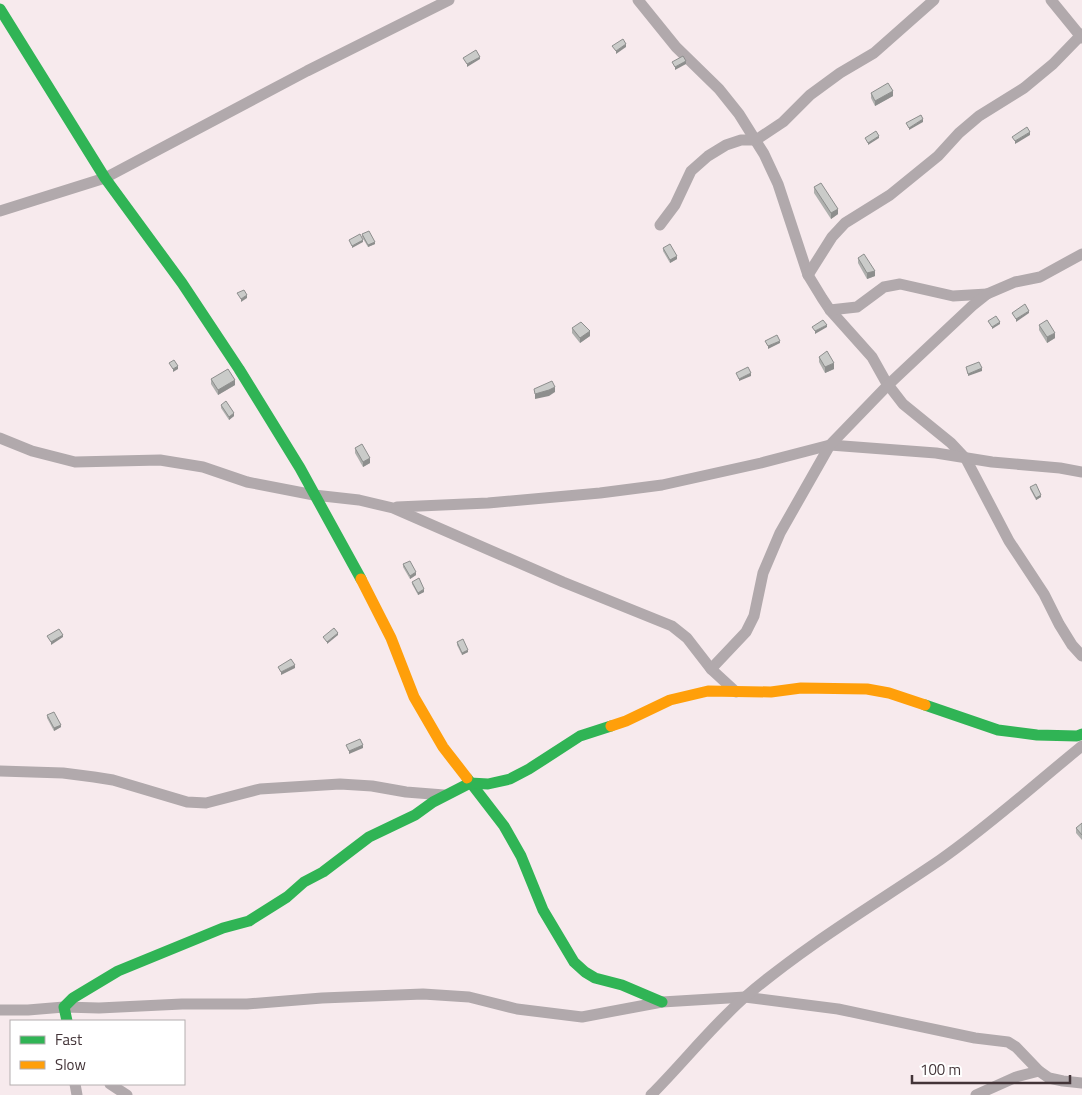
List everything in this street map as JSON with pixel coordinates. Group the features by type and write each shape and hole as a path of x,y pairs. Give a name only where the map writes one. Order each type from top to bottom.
{"street":[{"path":"0,211 105,178 307,71 449,0"},
{"path":"638,0 676,47 719,89 739,114 756,140 778,184 808,275 830,310 872,357 888,385 903,404 966,459 1009,541 1044,594 1058,624 1082,656"},
{"path":"660,226 676,205 691,171 708,156 726,145 741,140 756,140 784,122 810,95 840,73 874,53 934,0"},
{"path":"808,275 832,236 845,223 890,195 938,156 959,133 979,116 1031,82 1053,64 1081,36 1050,0"},
{"path":"0,9 105,178 182,283 239,368 300,468 371,598 391,638 414,696 443,747 512,839 543,910 574,962 595,978 622,984 662,1002"},
{"path":"830,310 857,307 884,288 900,284 954,296 986,294 1016,282 1040,276 1082,254"},
{"path":"711,669 746,632 754,616 763,573 780,533 830,446 888,385 986,294"},
{"path":"0,438 32,451 75,462 160,460 202,468 247,482 314,495 359,500 393,508 563,582 672,626 687,638 711,669 736,692"},
{"path":"393,508 488,503 600,493 662,485 830,446 936,453 966,459 1060,468 1082,472"},
{"path":"64,1007 73,998 118,971 223,928 249,921 264,913 304,882 323,872 369,837 414,815 433,802 470,783 488,784 510,780 580,736 626,721 648,708 670,700 708,691 771,692 801,688 867,690 889,694 998,730 1037,735 1077,736 1082,734"},
{"path":"651,1095 689,1052 745,997 807,947 941,860 1082,746"},
{"path":"0,771 56,772 94,777 113,780 187,802 206,803 260,789 361,784 441,796 453,793"},
{"path":"0,1010 182,1004 247,1004 322,998 423,994 469,997 517,1009 582,1017 662,1002 745,997 838,1009 976,1038 1008,1042 1049,1078 1063,1082 1082,1083"},
{"path":"64,1007 67,1020"},
{"path":"976,1095 1016,1077 1039,1070"},
{"path":"112,1085 127,1095"}],"building":[{"path":"623,39 626,44 616,51 612,46"},
{"path":"476,50 480,57 467,64 463,58"},
{"path":"683,56 686,61 675,67 672,62"},
{"path":"888,83 893,91 875,101 871,93"},
{"path":"921,115 923,119 909,128 906,123"},
{"path":"1027,127 1030,132 1015,141 1012,137"},
{"path":"876,131 879,136 868,143 865,138"},
{"path":"821,183 838,209 831,213 814,187"},
{"path":"369,231 375,242 368,245 362,234"},
{"path":"360,234 363,240 352,246 349,240"},
{"path":"670,244 677,256 670,260 663,248"},
{"path":"864,254 875,271 867,273 858,258"},
{"path":"244,290 247,295 241,299 237,293"},
{"path":"1025,304 1029,311 1016,319 1012,313"},
{"path":"996,316 1000,322 992,327 988,321"},
{"path":"823,320 827,325 815,331 812,327"},
{"path":"1047,320 1055,333 1047,337 1039,325"},
{"path":"581,322 590,331 580,338 572,328"},
{"path":"777,335 780,341 768,346 765,341"},
{"path":"827,351 834,363 825,367 819,357"},
{"path":"174,360 178,366 173,369 169,363"},
{"path":"979,362 982,368 968,374 966,367"},
{"path":"748,367 751,373 739,379 736,373"},
{"path":"228,369 235,380 218,390 211,379"},
{"path":"552,381 555,387 535,394 534,389"},
{"path":"226,401 234,413 229,417 221,405"},
{"path":"362,444 370,458 363,462 355,448"},
{"path":"1036,484 1041,495 1036,498 1030,487"},
{"path":"410,561 416,572 410,576 403,564"},
{"path":"419,578 424,589 418,593 412,582"},
{"path":"334,628 338,633 327,642 323,637"},
{"path":"59,629 63,635 51,642 47,636"},
{"path":"463,639 468,650 462,653 457,642"},
{"path":"291,659 295,665 281,672 278,667"},
{"path":"54,712 61,725 54,728 47,715"},
{"path":"360,739 363,745 349,751 346,745"},
{"path":"1082,823 1082,835 1076,828"}],"traffic: fast":[{"path":"0,9 105,178 182,283 239,369 300,468 361,579"},
{"path":"925,705 998,730 1037,735 1077,736 1082,734"},
{"path":"67,1020 64,1007 73,998 118,971 223,928 249,921 287,897 304,882 323,872 369,837 415,815 433,802 470,783 488,784 510,779 580,736 611,726"},
{"path":"467,778 504,826 521,856 543,910 574,962 595,978 622,985 662,1002"}],"traffic: slow":[{"path":"361,579 391,638 414,697 443,747 467,778"},
{"path":"611,726 670,700 708,691 771,692 801,688 867,689 889,693 925,705"}]}
